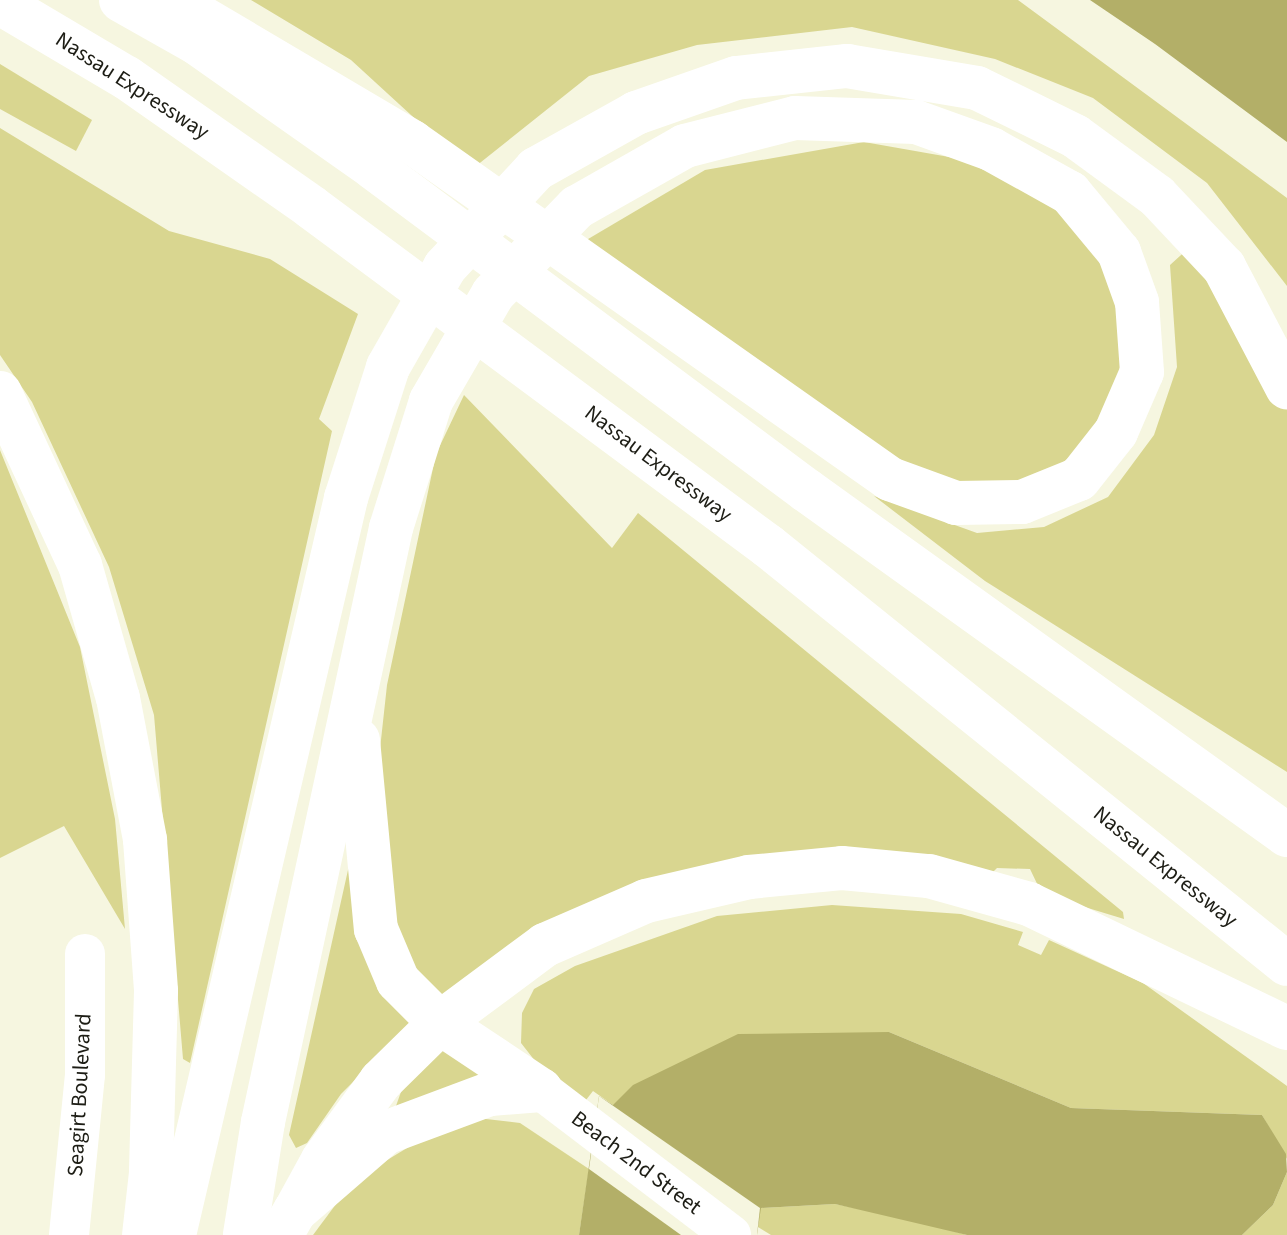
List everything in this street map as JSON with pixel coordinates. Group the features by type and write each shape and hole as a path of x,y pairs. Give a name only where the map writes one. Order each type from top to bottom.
{"main road":[{"path":"121,0 197,43 374,168 806,490 1287,835"},
{"path":"172,0 412,142 890,479 956,503 1022,502 1079,479 1116,432 1142,372 1137,302 1119,252 1070,193 991,149 916,122 795,118 685,146 577,207 493,294 431,401 391,528 353,698 263,1122 245,1235"},
{"name":"Nassau Expressway","path":"0,3 127,78 311,207 768,546 1287,964"},
{"path":"174,1235 346,498 388,367 445,267 536,169 636,113 736,78 847,66 977,88 1075,136 1157,196 1224,267 1287,387"},
{"path":"0,393 80,565 118,698 145,840 156,991 151,1173 144,1235"},
{"path":"353,698 376,929 398,981 440,1023 541,1090"},
{"path":"288,1223 323,1160 381,1081 440,1023 545,945 646,901 749,877 842,868 929,876 1029,904 1287,1028"},
{"path":"288,1223 385,1133 490,1094 541,1090"}],"street":[{"name":"Seagirt Boulevard","path":"69,1235 85,1075 85,954"},
{"name":"Beach 2nd Street","path":"541,1090 731,1235"}],"shaded area":[{"path":"251,0 1018,0 1287,198 1287,286 1207,183 1093,98 995,59 852,27 697,45 589,76 471,170 351,60"},
{"path":"1090,0 1287,0 1287,142 1155,44"},
{"path":"0,64 92,120 76,151 0,109"},
{"path":"0,128 169,231 270,259 358,314 319,419 332,431 190,1063 183,1059 154,715 109,567 32,402 0,355"},
{"path":"864,142 972,161 1074,217 1120,287 1130,360 1106,427 1044,478 980,490 888,465 583,242 705,170"},
{"path":"1191,246 1287,407 1287,772 985,581 874,496 977,533 1044,527 1108,497 1154,435 1177,367 1170,265"},
{"path":"464,395 612,548 638,513 1123,912 1124,919 1042,894 1030,869 997,868 989,876 829,859 440,997 397,949 380,749 387,685 436,454"},
{"path":"0,450 80,647 115,819 125,929 64,826 0,858"},
{"path":"352,852 415,1020 341,1094 307,1143 296,1148 289,1135"},
{"path":"832,905 961,914 1023,932 1018,945 1041,955 1049,940 1143,983 1287,1086 1287,1159 1262,1115 1071,1108 889,1032 613,1105 593,1091 586,1100 539,1066 521,1043 522,1013 534,989 575,966 717,916"},
{"path":"889,1032 1071,1108 1262,1115 1286,1154 1287,1172 1273,1205 1242,1235 967,1235 835,1204 761,1208 757,1235 579,1235 599,1096 613,1105 633,1085 738,1034"},
{"path":"444,1040 517,1081 391,1120 402,1089"},
{"path":"460,1116 520,1123 589,1169 579,1235 313,1235 354,1180"},
{"path":"1287,1172 1287,1235 1242,1235 1273,1205"},
{"path":"835,1204 914,1220 967,1235 771,1235 758,1227 760,1208"}],"pier":[{"path":"599,1096 760,1208 757,1235 681,1235 589,1169"}]}
